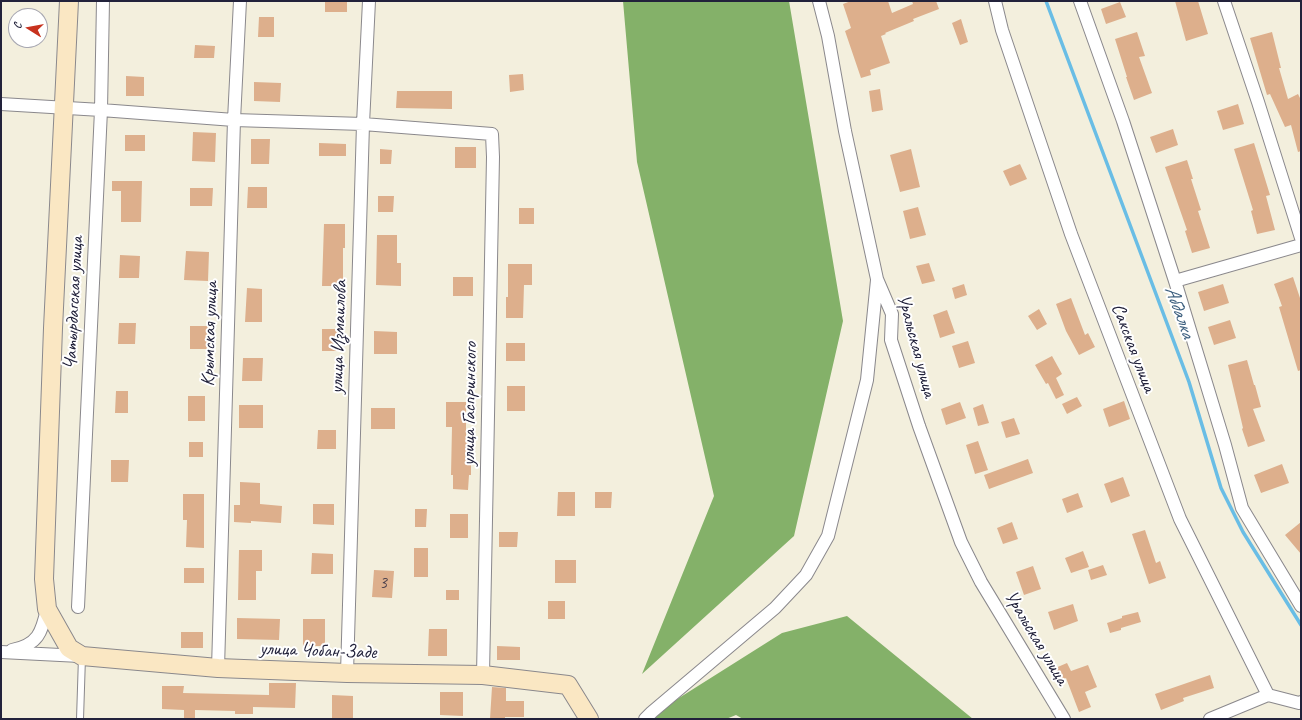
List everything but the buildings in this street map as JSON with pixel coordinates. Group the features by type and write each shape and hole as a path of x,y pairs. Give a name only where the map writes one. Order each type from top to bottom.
{"main road":[{"path":"69,1 53,328 44,579 47,609 75,652"},
{"name":"улица Чобан-Заде","path":"75,652 218,668 347,673 483,675 568,685 589,719"}],"street":[{"name":"Чатырдагская улица","path":"78,607 101,110 103,1"},
{"name":"Крымская улица","path":"218,668 234,120 240,1"},
{"name":"улица Измаилова","path":"347,673 363,124 369,1"},
{"name":"Уральская улица","path":"819,1 877,279 892,314 891,340 919,426 961,542 981,582 1064,719"},
{"name":"Сакская улица","path":"995,1 1002,30 1071,234 1180,519 1268,695"},
{"path":"1080,1 1123,122 1175,281 1225,445 1242,508 1301,606"},
{"path":"1224,1 1301,238"},
{"path":"1,104 64,107 234,120 363,124"},
{"name":"улица Гаспринского","path":"363,124 492,134 493,157 483,675"},
{"path":"1175,281 1301,245"},
{"path":"645,719 775,608 806,574 828,536 867,380 877,279"},
{"path":"1,652 20,648 34,641 43,627 47,609"},
{"path":"1,652 75,652"},
{"path":"1210,719 1268,695 1300,704"}],"lane":[{"path":"75,652 80,719"}],"green space":[{"path":"623,1 789,1 843,321 794,536 642,674 714,496 637,162"},
{"path":"847,616 973,719 743,719 736,715 726,719 651,719 652,715 782,633"}],"waterway":[{"name":"Абдалка","path":"1046,1 1189,382 1221,488 1243,532 1301,625"}]}
